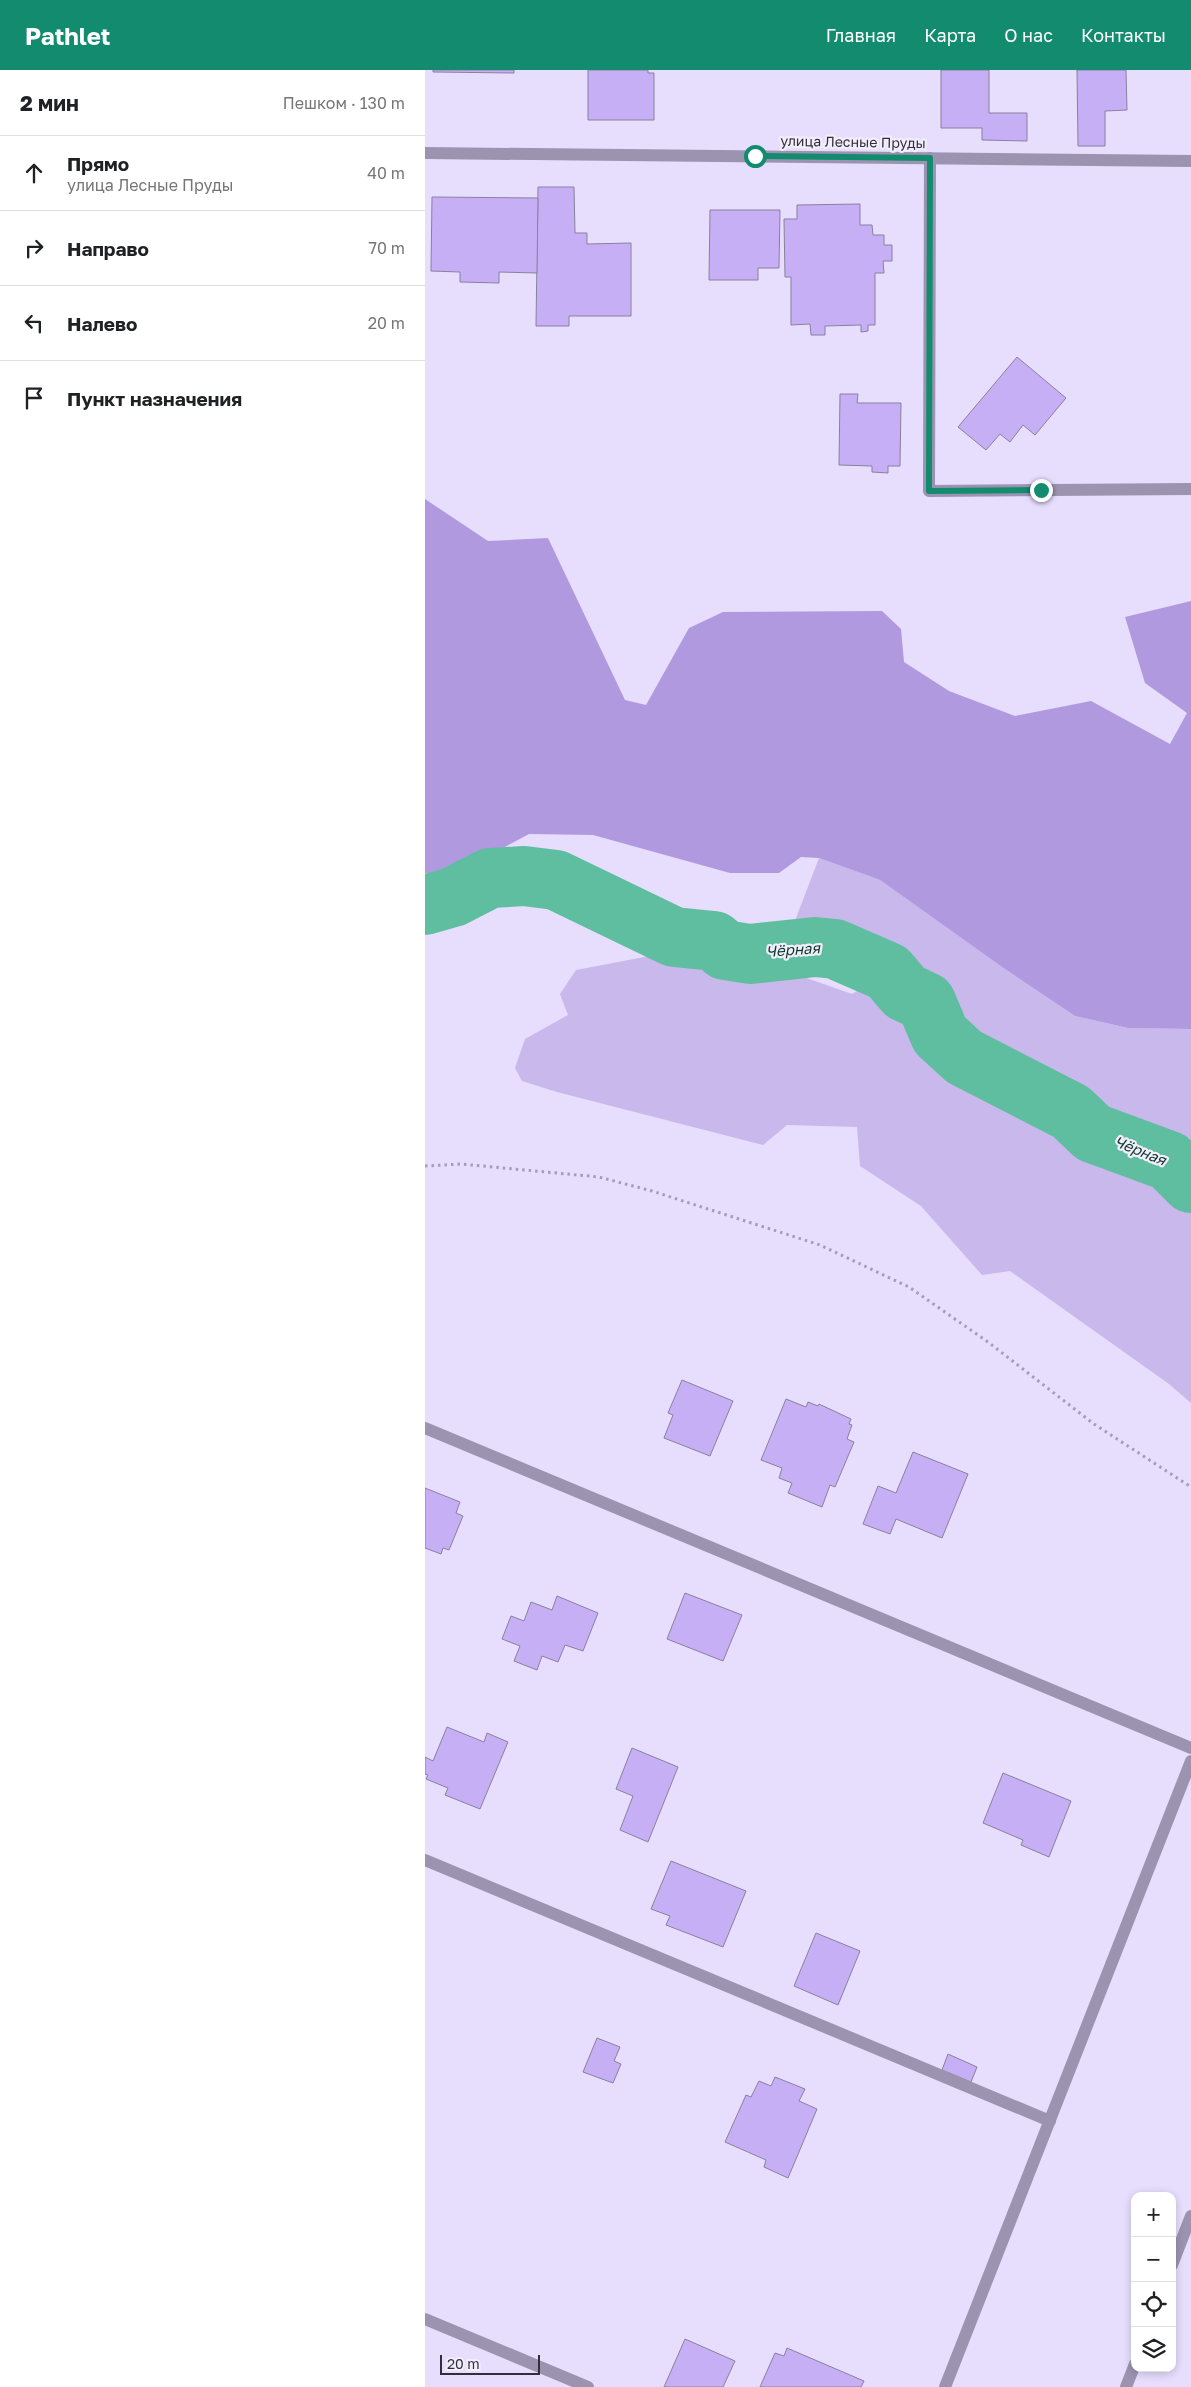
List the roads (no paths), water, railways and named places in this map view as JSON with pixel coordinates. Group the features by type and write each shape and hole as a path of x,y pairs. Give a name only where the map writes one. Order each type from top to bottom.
{"street":[{"name":"улица Лесные Пруды","path":"425,152 1191,161"},
{"path":"930,158 929,491 1191,489"},
{"path":"425,1428 1191,1748"},
{"path":"945,2387 1191,1761"},
{"path":"425,1860 1050,2121"},
{"path":"1176,2255 1191,2216"},
{"path":"425,2319 588,2387"},
{"path":"1126,2387 1132,2372"}],"waterway":[{"name":"Чёрная","path":"425,905 453,897 490,878 524,876 556,880 674,937 714,941 725,950 750,954 815,947 835,949 888,972 905,992 926,1002 940,1035 964,1057 1071,1112 1093,1133 1169,1161 1191,1183"}]}
